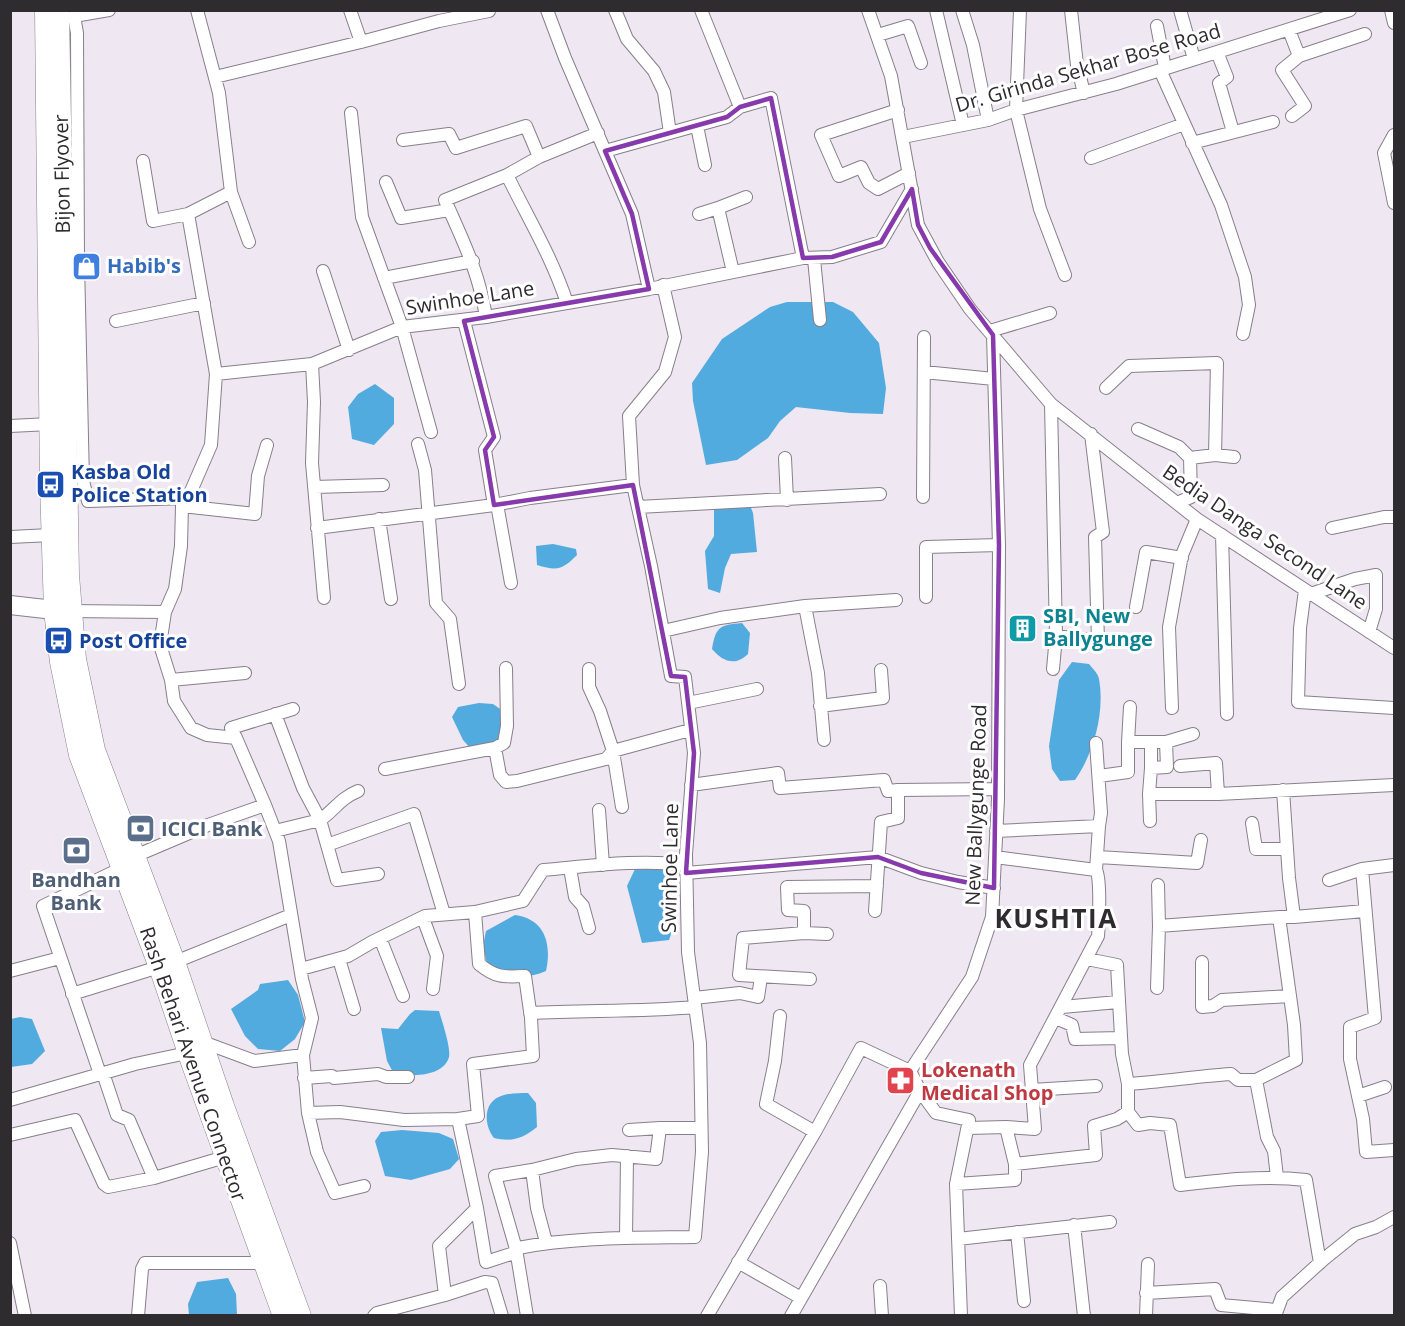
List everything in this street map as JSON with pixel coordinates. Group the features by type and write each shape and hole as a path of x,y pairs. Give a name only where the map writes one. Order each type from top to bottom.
{"main road":[{"name":"Bijon Flyover","path":"45,10 55,420 66,446"},
{"name":"Bijon Flyover","path":"55,420 69,12"},
{"name":"Rash Behari Avenue Connector","path":"55,420 51,535 62,610"},
{"name":"Rash Behari Avenue Connector","path":"66,446 60,662 79,755 129,862 301,1316"},
{"path":"10,605 62,610"},
{"name":"Rash Behari Avenue Connector","path":"199,1048 225,1156 283,1316"}],"street":[{"path":"109,10 69,12 77,33 78,263 83,482 88,501 185,502 255,514 258,476 267,445"},
{"path":"197,10 219,93 231,192 249,242"},
{"path":"350,10 361,42"},
{"path":"547,10 632,213 649,289"},
{"path":"615,10 627,39 654,71 664,92 670,133"},
{"path":"701,10 740,106"},
{"path":"868,10 891,76 903,137"},
{"path":"936,10 963,125"},
{"path":"962,10 988,120"},
{"path":"1020,10 1017,110 1040,209 1065,275"},
{"path":"1071,10 1077,65 1084,93"},
{"path":"1180,10 1194,59"},
{"name":"Dr. Girinda Sekhar Bose Road","path":"903,137 988,120 1084,93 1289,30 1327,14 1350,10"},
{"path":"1391,10 1395,23"},
{"path":"215,77 361,42 437,16 489,11"},
{"path":"878,35 908,26 921,63"},
{"path":"1157,26 1162,69 1192,143 1221,205 1245,277 1249,305 1243,334"},
{"path":"1289,30 1299,56"},
{"path":"1292,116 1305,106 1282,69 1299,56 1365,34"},
{"path":"1217,52 1227,77 1219,83 1233,132"},
{"path":"605,151 727,117 740,106 771,98 820,320"},
{"path":"898,110 821,135 838,176 861,167 869,183 878,189 909,173"},
{"path":"351,113 362,217 402,327 431,432"},
{"path":"1192,143 1273,122"},
{"path":"1091,158 1184,124"},
{"path":"403,140 450,134 456,148 526,126 539,157"},
{"path":"697,126 705,165"},
{"path":"486,317 473,261 445,200 507,176 539,157 598,134"},
{"path":"1395,135 1384,153 1395,203"},
{"name":"Bedia Danga Second Lane","path":"903,137 918,225 930,248 970,309 1051,404 1197,519 1395,648"},
{"path":"143,161 153,221 188,214 231,192"},
{"path":"507,176 548,253 567,303"},
{"path":"386,182 401,218 449,210"},
{"name":"Swinhoe Lane","path":"216,374 312,364 402,327 464,321 733,272 832,257 881,242 912,189"},
{"path":"699,214 746,197"},
{"path":"718,208 733,272"},
{"path":"188,214 216,374 211,445 185,502 175,589 165,612 160,645 171,680 174,701 191,728 207,735 236,738"},
{"path":"384,278 473,261"},
{"path":"323,271 349,350"},
{"name":"Swinhoe Lane","path":"477,1208 486,1262 546,1242 626,1238 694,1238 702,1152 700,1043 688,952 686,869 694,753 686,677 671,676 633,485 629,416 665,372 675,337 663,285"},
{"path":"116,321 204,303"},
{"path":"991,333 1050,313"},
{"path":"464,321 494,437 485,450 511,583"},
{"name":"New Ballygunge Road","path":"910,1071 972,977 992,917 998,789 999,545 991,333"},
{"path":"922,497 924,337"},
{"path":"1106,388 1129,366 1217,363 1215,455"},
{"path":"312,364 314,402 312,463 324,598"},
{"path":"924,372 994,379"},
{"path":"1051,404 1056,636 1053,669"},
{"path":"10,426 55,420"},
{"path":"1138,429 1179,447 1190,458 1191,497 1177,503"},
{"path":"1056,636 1098,641 1095,537 1103,532 1091,434"},
{"path":"418,444 425,470 436,603 450,619 459,684"},
{"path":"1190,458 1215,455 1234,457"},
{"path":"785,458 787,500"},
{"path":"314,487 382,485"},
{"path":"317,528 633,485"},
{"path":"638,507 880,494"},
{"path":"1332,528 1384,517 1395,518"},
{"path":"379,519 391,599"},
{"path":"1172,708 1169,627 1182,558 1197,519"},
{"path":"10,537 51,535"},
{"path":"1222,535 1227,714"},
{"path":"926,597 926,547 999,545"},
{"path":"1136,607 1146,552 1182,558"},
{"path":"1369,632 1376,609 1376,575 1308,592 1300,628 1298,702 1395,708"},
{"path":"663,631 720,618 805,606 896,600"},
{"path":"805,606 818,673 824,740"},
{"path":"62,610 165,612"},
{"path":"385,769 495,748 504,743 507,735 506,668"},
{"path":"589,669 589,687 600,711 613,751 622,807"},
{"path":"820,706 884,698 880,670"},
{"path":"171,680 245,673"},
{"path":"688,703 757,689"},
{"path":"1099,776 1128,772 1130,707"},
{"path":"293,709 231,728 266,805 279,842 312,1018 303,1055 308,1113 316,1152 335,1193 364,1186"},
{"path":"275,714 303,788 320,820 337,880 378,874"},
{"path":"495,748 500,775 506,782 517,781 606,759 613,751 690,730"},
{"path":"1128,742 1166,742 1193,734"},
{"path":"1150,768 1167,767 1166,742"},
{"path":"968,1128 1035,1129 1030,1065 1098,936 1100,877 1096,870 1101,813 1096,743"},
{"path":"1150,743 1150,821"},
{"path":"1180,766 1216,763 1218,794"},
{"path":"691,785 778,773 780,788 884,780 888,791 998,789"},
{"path":"1149,794 1218,794 1395,786"},
{"path":"874,911 881,822 898,818 898,790"},
{"path":"1283,790 1294,917"},
{"path":"274,831 320,820 330,814 344,797 358,791"},
{"path":"154,1178 129,1120 117,1115 43,906 208,825 266,805"},
{"path":"599,810 603,865"},
{"path":"327,845 414,814 444,914"},
{"path":"1252,823 1256,849 1287,849"},
{"path":"996,831 1099,826"},
{"path":"1098,857 1197,863 1201,840"},
{"path":"301,969 348,956 425,916 475,912 523,901 543,870 669,863 686,869 878,857 921,873 994,888"},
{"path":"995,857 1096,870"},
{"path":"1329,880 1362,869 1395,865"},
{"path":"570,868 575,897 583,906 590,928"},
{"path":"1362,869 1375,1018 1350,1027 1350,1059 1366,1152 1395,1150"},
{"path":"1157,988 1158,885"},
{"path":"804,933 804,911 788,910 787,887 877,886"},
{"path":"1159,926 1365,911"},
{"path":"308,1113 340,1112 404,1120 458,1119 478,1116 473,1064 533,1056 525,976 505,977 491,973 479,964 475,912"},
{"path":"72,993 167,964 291,915"},
{"path":"1128,1084 1231,1074 1238,1080 1256,1080 1296,1060 1294,1025 1279,916"},
{"path":"423,918 437,956 433,989"},
{"path":"810,978 739,975 743,938 804,933 827,934"},
{"path":"380,938 403,996"},
{"path":"10,971 60,958"},
{"path":"339,959 354,1009"},
{"path":"1087,959 1117,965 1120,1038 1128,1084 1128,1112 1138,1125 1150,1123 1170,1125 1180,1185 1277,1177 1306,1180 1320,1263"},
{"path":"1202,962 1202,1007 1213,1006 1222,1000 1290,996"},
{"path":"530,1013 586,1010 645,1012 740,993 758,997 761,977"},
{"path":"1059,1012 1118,1002"},
{"path":"1059,1012 1072,1025 1075,1039 1120,1038"},
{"path":"780,1016 775,1061 766,1104 815,1132"},
{"path":"10,1100 101,1073 199,1048 254,1061 303,1055"},
{"path":"706,1316 815,1132 861,1048 910,1071 920,1091 936,1113 969,1120 956,1184 961,1316"},
{"path":"304,1078 378,1074 386,1077 408,1077"},
{"path":"1256,1080 1267,1137 1274,1151 1277,1177"},
{"path":"1032,1090 1096,1086"},
{"path":"1358,1096 1385,1087"},
{"path":"791,1316 920,1091"},
{"path":"1015,1164 1096,1155 1094,1126 1117,1119 1128,1112"},
{"path":"445,1295 440,1246 477,1208 458,1119"},
{"path":"10,1135 75,1120 106,1186 154,1178 225,1156"},
{"path":"956,1184 1015,1180 1015,1164 1006,1127"},
{"path":"527,1316 517,1251 495,1176 576,1159 612,1155 656,1159 660,1128"},
{"path":"629,1130 701,1128"},
{"path":"626,1238 627,1156"},
{"path":"532,1170 537,1208 546,1242"},
{"path":"1146,1293 1215,1289 1221,1305 1275,1313 1282,1297 1355,1234 1395,1217"},
{"path":"958,1239 1110,1222"},
{"path":"1074,1225 1084,1316"},
{"path":"1017,1232 1024,1301"},
{"path":"10,1244 24,1314 10,1314"},
{"path":"738,1262 801,1298"},
{"path":"138,1316 142,1269 145,1263 263,1263"},
{"path":"1146,1316 1148,1264"},
{"path":"374,1316 384,1311 485,1282 492,1283 502,1316"},
{"path":"880,1286 882,1316"}],"highlighted area":[{"path":"771,98 803,258 832,257 881,242 912,189 918,225 930,248 993,335 999,545 994,888 921,873 878,857 686,873 694,753 685,677 671,676 633,485 494,505 485,450 494,437 464,321 649,289 632,214 605,151 727,117 740,107"}],"water":[{"path":"787,302 833,302 853,312 879,343 886,388 883,414 796,407 780,421 768,438 737,460 706,465 693,401 692,383 722,339 770,307"},
{"path":"375,384 394,398 394,424 374,445 352,439 348,407 358,394"},
{"path":"748,500 753,513 757,552 731,554 725,568 720,593 708,589 705,551 714,536 714,502"},
{"path":"553,544 576,549 577,555 559,568 537,565 536,546"},
{"path":"742,623 750,633 748,654 734,661 720,657 712,649 717,632 723,626"},
{"path":"1072,662 1089,664 1099,679 1099,718 1093,745 1082,769 1075,780 1060,781 1052,769 1049,746 1059,680"},
{"path":"479,703 493,704 503,711 499,741 472,750 463,740 452,717 458,707"},
{"path":"673,866 677,894 676,912 669,940 642,943 627,886 635,869"},
{"path":"515,915 533,922 544,934 548,951 546,971 530,976 516,976 487,964 483,946 486,931"},
{"path":"288,980 298,995 305,1022 295,1039 280,1051 258,1049 245,1036 231,1009 258,990 260,984"},
{"path":"415,1010 439,1011 448,1041 449,1057 446,1064 433,1072 416,1075 394,1074 387,1061 381,1028 398,1029"},
{"path":"20,1017 32,1019 45,1051 32,1064 11,1067 11,1019"},
{"path":"528,1093 536,1103 537,1127 517,1139 494,1138 487,1120 487,1113 492,1102 504,1095"},
{"path":"402,1130 439,1133 453,1139 459,1159 450,1169 411,1180 385,1176 375,1141 381,1132"},
{"path":"228,1278 236,1294 237,1315 189,1315 188,1304 197,1282"}],"place":[{"name":"Habib's","path":"86,266"},
{"name":"Kasba Old Police Station","path":"50,484"},
{"name":"SBI, New Ballygunge","path":"1022,628"},
{"name":"Post Office","path":"58,641"},
{"name":"ICICI Bank","path":"140,829"},
{"name":"Bandhan Bank","path":"76,850"},
{"name":"Lokenath Medical Shop","path":"900,1081"}],"district":[{"name":"KUSHTIA","path":"1056,919"}]}
